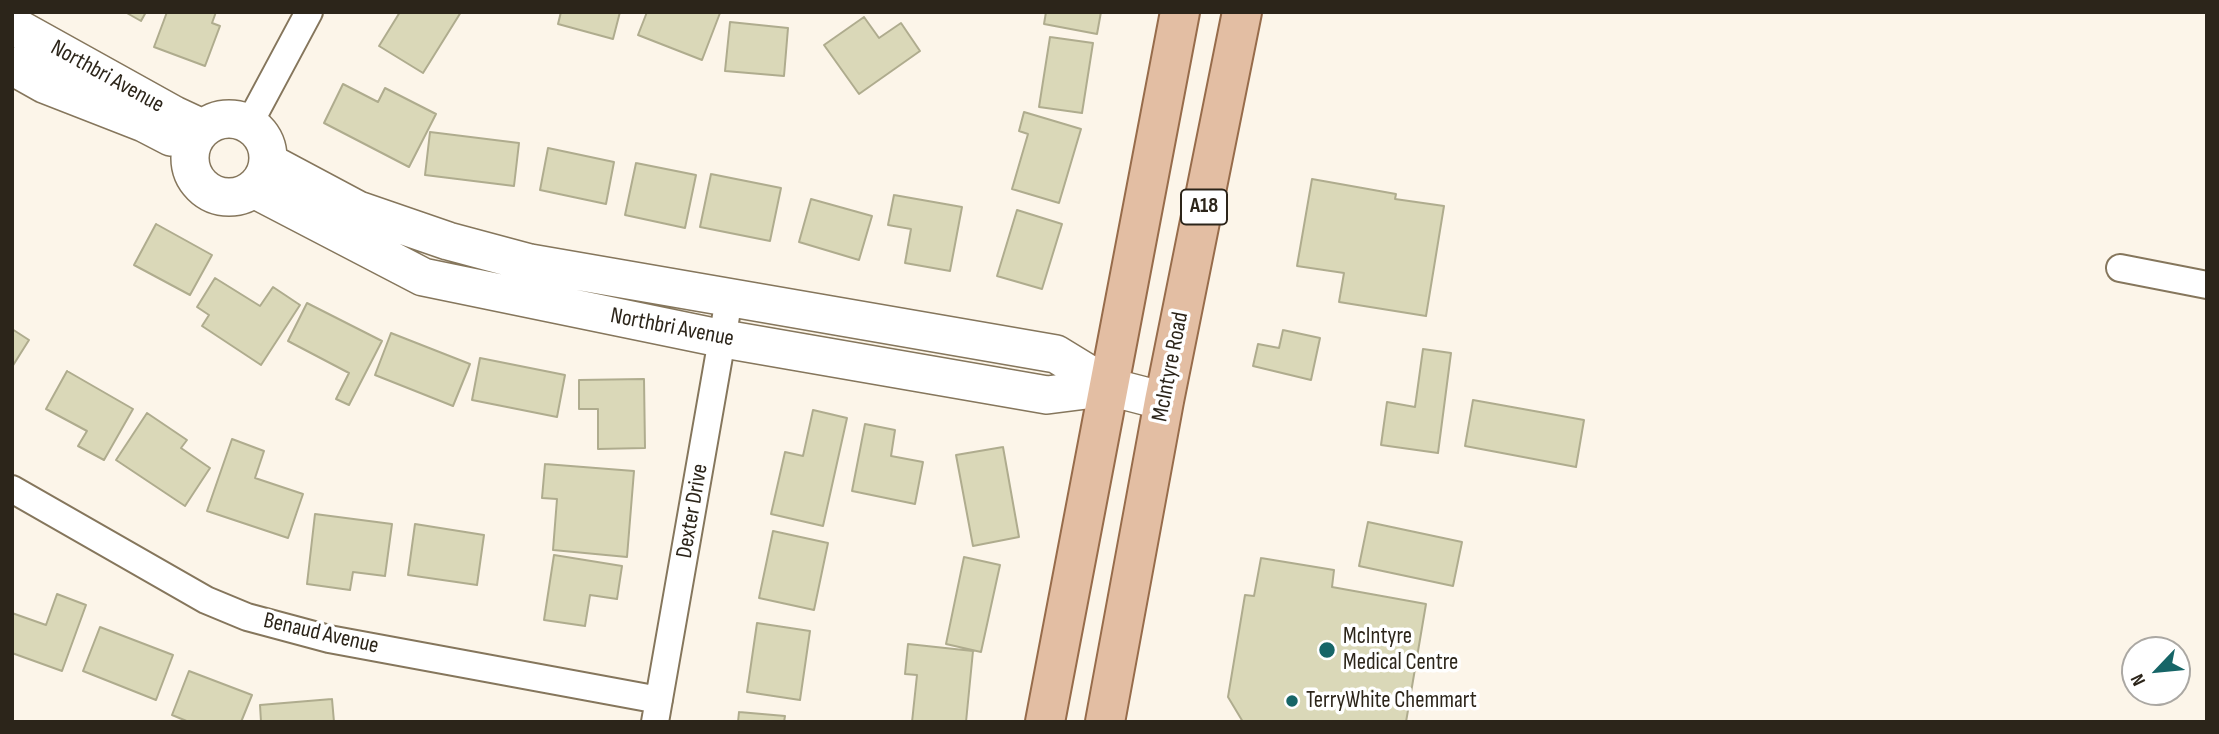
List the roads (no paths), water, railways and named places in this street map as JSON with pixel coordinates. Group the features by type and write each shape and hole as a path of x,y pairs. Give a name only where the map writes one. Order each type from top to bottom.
{"main road":[{"path":"1045,722 1180,12"},
{"name":"McIntyre Road","path":"1105,722 1164,401 1242,12"}],"street":[{"path":"249,124 309,12"},
{"name":"Northbri Avenue","path":"12,25 174,115 196,138"},
{"name":"Northbri Avenue","path":"12,66 44,84 144,123 196,138"},
{"path":"225,119 249,124 264,141 261,176 243,196 218,197 207,191 197,183 191,172 189,160 196,138 213,122 225,119"},
{"name":"Northbri Avenue","path":"261,176 423,277 724,339 1047,395 1110,387"},
{"name":"Northbri Avenue","path":"261,176 448,241 530,263 1056,354 1110,387 1164,401"},
{"path":"2120,268 2207,285"},
{"name":"Dexter Drive","path":"657,711 729,299"},
{"name":"Benaud Avenue","path":"12,489 206,600 247,617 329,639 657,711"}],"place":[{"name":"McIntyre Medical Centre","path":"1327,650"},
{"name":"TerryWhite Chemmart","path":"1292,701"}]}
